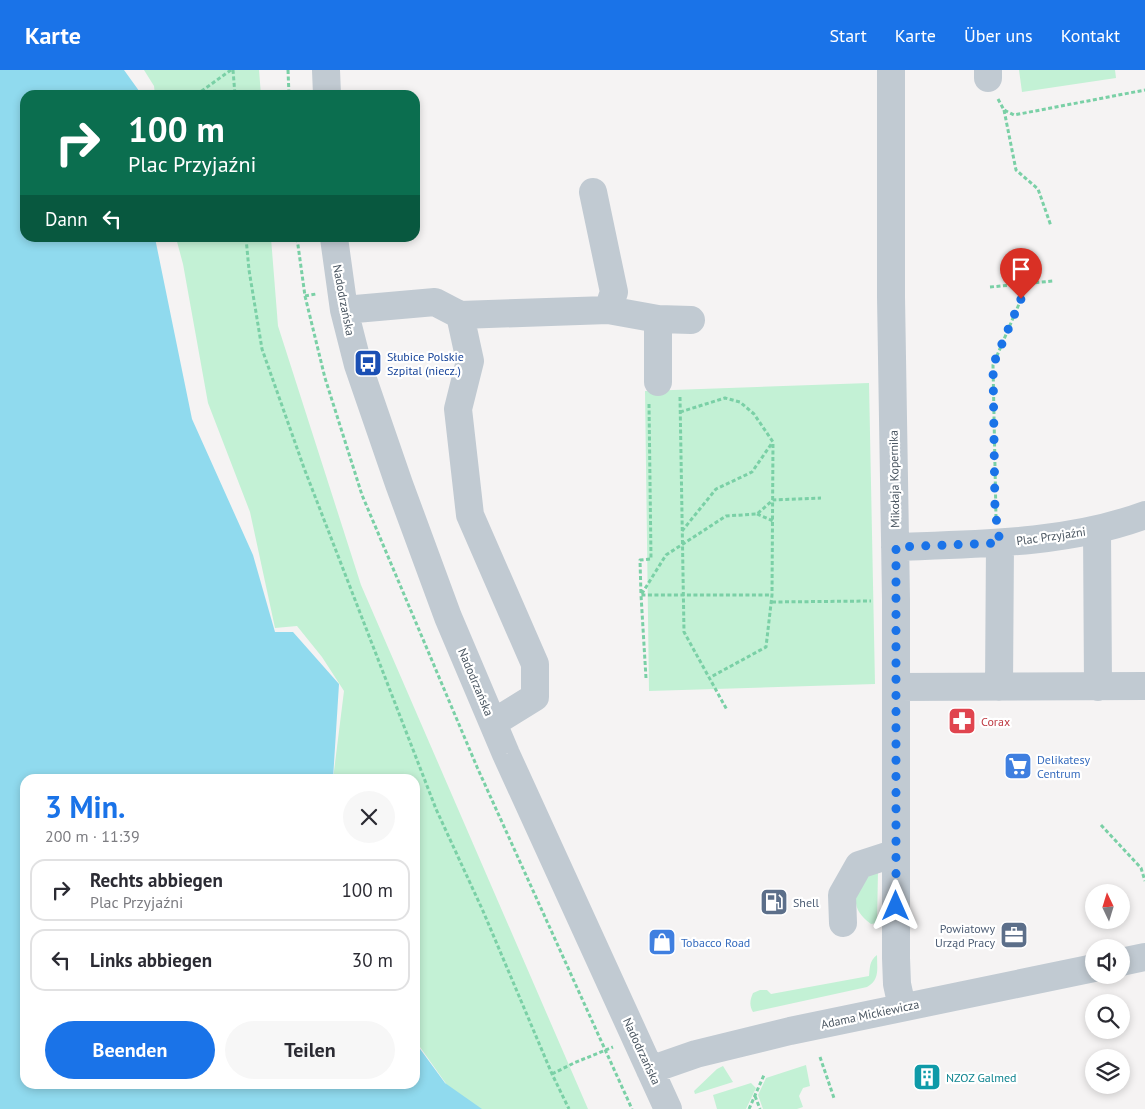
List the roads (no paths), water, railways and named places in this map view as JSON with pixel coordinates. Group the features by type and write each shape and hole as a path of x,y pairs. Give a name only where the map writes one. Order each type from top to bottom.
{"street":[{"path":"326,70 327,90"},
{"name":"Mikołaja Kopernika","path":"891,70 891,297 896,547 897,984 902,1007"},
{"path":"593,192 614,292 608,310"},
{"name":"Nadodrzańska","path":"335,242 344,310 358,365 448,617 493,723 668,1109"},
{"path":"344,310 435,302 460,315 608,310 658,319 690,320"},
{"path":"460,315 470,361 458,409 470,515 535,664 535,697 493,723"},
{"path":"658,319 658,382"},
{"name":"Plac Przyjaźni","path":"896,547 1000,543 1097,530 1145,515"},
{"path":"1097,530 1098,686"},
{"path":"999,687 1000,543"},
{"path":"896,687 1145,686"},
{"path":"843,923 842,895 859,865 896,853"},
{"path":"1130,960 1145,957"},
{"name":"Adama Mickiewicza","path":"650,1070 677,1060 730,1046 902,1007 1085,970"}],"water":[{"path":"0,70 124,70 138,90 20,90 20,242 156,242 192,419 253,555 275,632 293,632 339,684 333,774 20,774 20,1089 420,1089 420,1049 445,1083 482,1109 0,1109"}],"place":[{"name":"Słubice Polskie Szpital (niecz.)","path":"368,363"},
{"name":"Corax","path":"962,721"},
{"name":"Delikatesy Centrum","path":"1018,766"},
{"name":"Shell","path":"774,902"},
{"name":"Powiatowy Urząd Pracy","path":"1014,935"},
{"name":"Tobacco Road","path":"662,942"},
{"name":"NZOZ Galmed","path":"927,1077"}]}
